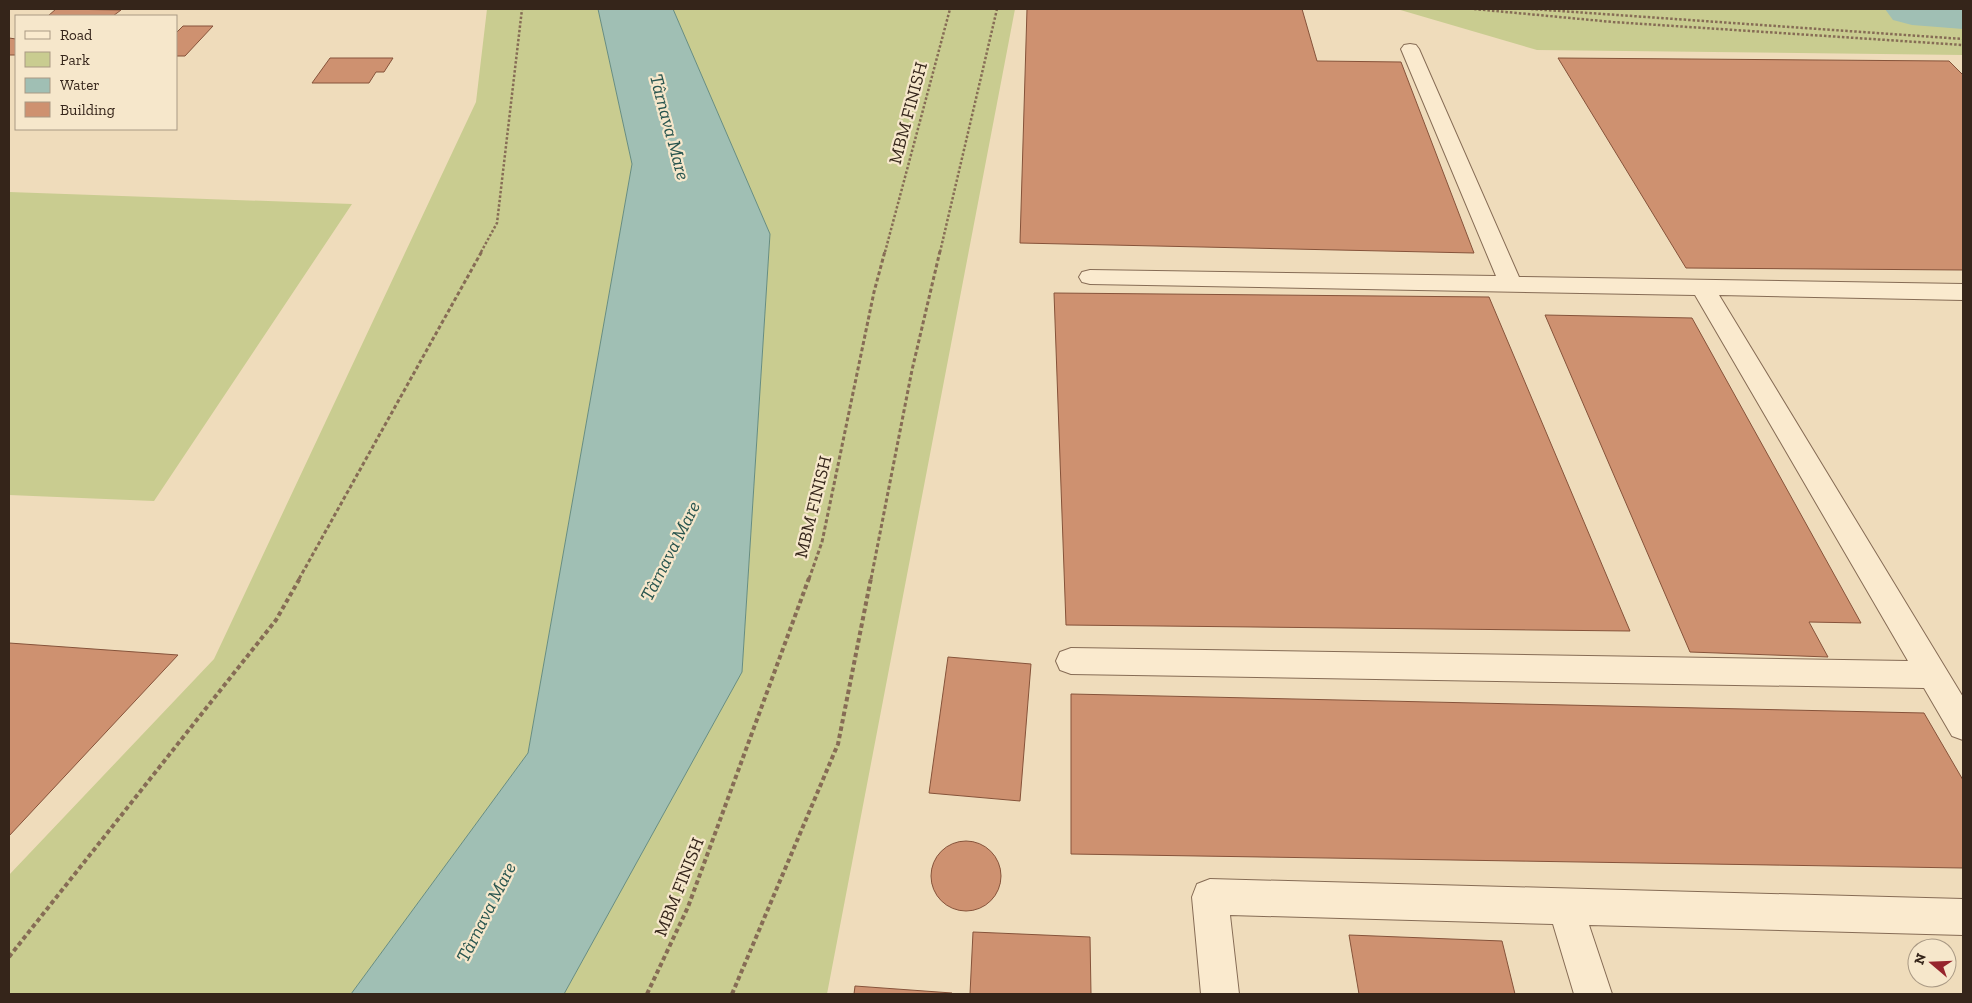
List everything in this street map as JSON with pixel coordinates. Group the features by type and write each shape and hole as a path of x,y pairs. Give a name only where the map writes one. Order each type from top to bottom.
{"lane":[{"path":"1410,49 1510,283"},
{"path":"1090,277 1963,292"},
{"path":"1702,287 1963,726"},
{"path":"1071,661 1933,675"},
{"path":"1220,994 1210,896 1963,917"},
{"path":"1565,906 1593,994"}],"path":[{"path":"9,957 276,620 497,223 522,9"},
{"name":"MBM FINISH","path":"647,994 688,907 822,542 874,292 950,9"},
{"path":"732,994 838,744 912,370 997,9"},
{"path":"1474,9 1613,22 1963,45"},
{"path":"1531,9 1963,38"}],"green space":[{"path":"487,9 598,9 632,164 528,753 351,994 9,994 9,875 214,659 476,102"},
{"path":"673,9 1015,9 827,994 564,994 742,672 770,234"},
{"path":"1397,9 1963,9 1963,55 1537,50"},
{"path":"9,192 352,204 154,501 9,495"}],"water":[{"name":"Târnava Mare","path":"598,9 673,9 770,234 742,672 564,994 351,994 528,753 632,164"}],"building":[{"path":"56,9 121,10 114,15 49,15"},
{"path":"1027,9 1302,9 1317,61 1401,62 1474,253 1020,243"},
{"path":"183,26 213,26 185,56 178,56 178,31"},
{"path":"9,38 15,39 15,55 9,55"},
{"path":"330,58 393,58 384,72 376,72 369,83 312,83"},
{"path":"1558,58 1949,61 1963,75 1963,270 1686,268"},
{"path":"1054,293 1489,297 1630,631 1066,625"},
{"path":"1545,315 1692,318 1861,623 1809,622 1828,657 1690,652"},
{"path":"9,643 178,655 9,836"},
{"path":"948,657 1031,664 1020,801 929,793"},
{"path":"1071,694 1924,713 1963,780 1963,868 1071,854"},
{"path":"973,841 986,847 995,856 999,862 1001,876 999,890 991,901 980,909 959,911 952,909 941,901 933,890 931,869 933,862 941,851 952,843"},
{"path":"973,932 1090,937 1091,994 970,994"},
{"path":"1349,935 1502,941 1515,994 1359,994"},
{"path":"855,986 952,993 952,994 854,994"}],"waterway":[{"path":"1912,9 1963,13"}]}
